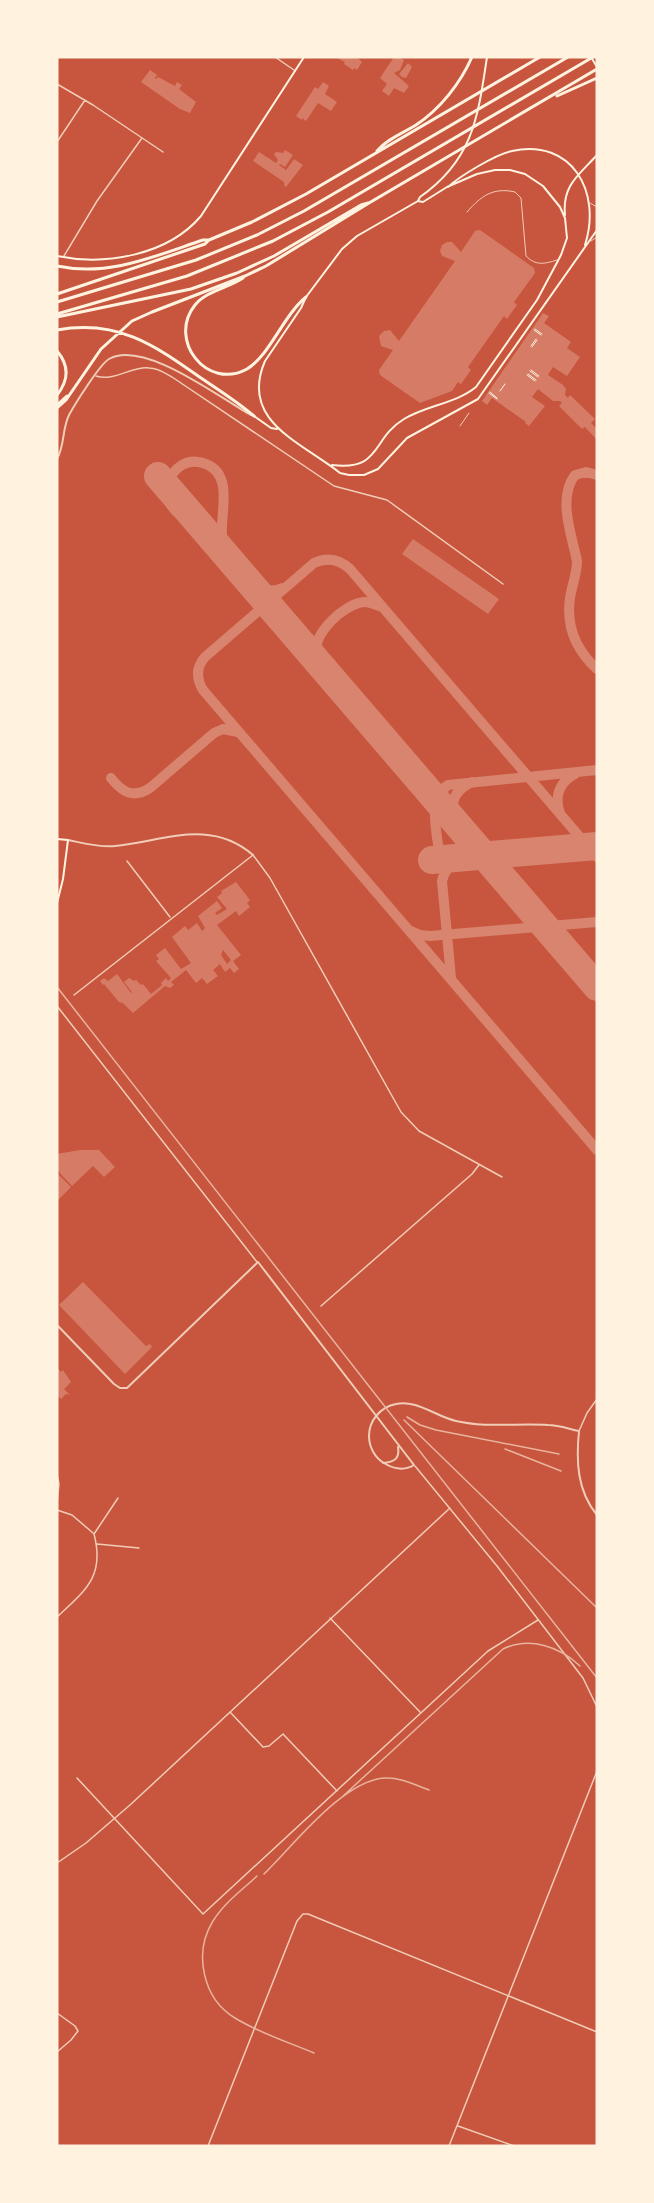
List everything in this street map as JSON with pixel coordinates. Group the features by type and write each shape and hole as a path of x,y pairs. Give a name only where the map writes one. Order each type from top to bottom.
{"highway":[{"path":"376,152 382,145 417,124 436,108 457,84 472,57"},
{"path":"57,294 205,244 209,240 277,209 540,57"},
{"path":"57,302 196,260 266,231 568,57"},
{"path":"57,315 187,276 273,241 328,212 592,57 594,63"},
{"path":"306,297 296,305 253,365 234,374 209,370 197,362 189,349 185,335 187,319 199,301 285,255 369,203 549,99 597,68"},
{"path":"549,99 597,78"},
{"path":"57,315 191,289 237,273 274,256 361,205 369,203"},
{"path":"57,266 83,269 114,268 209,240"},
{"path":"57,406 101,349 132,321 245,276"},
{"path":"57,330 100,328 135,337 168,354 254,416"},
{"path":"57,351 64,362 66,374 64,384 57,395"}],"main road":[{"path":"57,256 86,261 117,259 166,243 183,234 201,216 304,57"},
{"path":"487,57 476,119 468,143 460,157 450,171 418,201 357,236 342,249 306,297 269,355 259,378 258,392 262,407 278,429 342,474 356,476 370,473 382,466 407,438 478,399 597,230"},
{"path":"594,63 597,68"},
{"path":"418,201 423,202 505,153 535,150 555,155 569,165 583,182 590,203 590,228 584,247"},
{"path":"329,465 346,467 362,463 371,456 391,429 402,420 463,396 476,387 537,300 558,260 567,238 566,195 574,180 597,155"},
{"path":"447,187 488,171 517,172 537,181 549,191 560,207 566,222"},
{"path":"254,416 271,428 278,429"},
{"path":"57,838 68,840 57,903"}],"street":[{"path":"275,57 296,71"},
{"path":"57,84 163,152"},
{"path":"57,142 85,100"},
{"path":"64,257 97,201 142,138"},
{"path":"57,459 63,447 68,418 103,364 116,356 131,356 154,361 186,375 254,416"},
{"path":"95,376 106,378 143,368 156,369 164,373 334,486 387,500 503,584"},
{"path":"68,840 114,847 187,835 209,834 235,842 253,855 270,878 401,1112 419,1131 502,1176"},
{"path":"74,995 253,855"},
{"path":"127,861 171,918"},
{"path":"57,1006 258,1262 414,1466 450,1508 583,1678 597,1707"},
{"path":"321,1306 472,1174 479,1165"},
{"path":"57,1325 114,1384 120,1388 127,1388 258,1262"},
{"path":"597,1399 587,1413 579,1431 577,1458 581,1484 587,1500 597,1515"},
{"path":"414,1466 398,1469 383,1463 373,1452 370,1442 372,1422 384,1408 398,1403 411,1404 447,1419 464,1423 549,1425 579,1431"},
{"path":"383,1463 391,1462 398,1457 398,1444"},
{"path":"57,1474 59,1484 57,1503"},
{"path":"94,1534 118,1498"},
{"path":"57,1863 86,1843 114,1818 450,1508"},
{"path":"57,1510 72,1515 94,1534 98,1559 92,1580 84,1592 57,1617"},
{"path":"96,1544 139,1548"},
{"path":"330,1617 421,1713"},
{"path":"77,1778 203,1914 488,1651 538,1620"},
{"path":"230,1711 263,1747 269,1746 283,1734 338,1791"},
{"path":"449,2146 597,1772"},
{"path":"208,2146 297,1922 303,1914 309,1914 597,2032"},
{"path":"57,2013 75,2026 78,2031 57,2052"},
{"path":"457,2125 514,2146"}],"lane":[{"path":"467,212 488,193 502,190 515,192 521,198 526,256 537,264 558,260"},
{"path":"590,203 597,207"},
{"path":"589,242 597,237"},
{"path":"460,426 469,413"}],"path":[{"path":"534,329 542,334"},
{"path":"531,347 537,339"},
{"path":"531,371 539,376"},
{"path":"528,375 536,381"},
{"path":"500,391 505,384"},
{"path":"490,393 497,398"}],"building":[{"path":"335,57 357,57 362,62 357,70 354,68 353,70 344,64 345,62"},
{"path":"394,57 404,60 400,70 394,73 409,86 404,93 394,88 389,96 382,91 387,84 380,78"},
{"path":"408,63 412,67 406,78 402,77 399,74"},
{"path":"150,70 157,75 156,79 158,77 175,86 177,82 182,85 179,89 196,102 190,113 180,109 141,82"},
{"path":"323,82 329,86 325,94 337,102 331,111 318,103 306,121 296,116 315,87 318,89"},
{"path":"285,150 293,155 285,167 279,165 286,170 284,173 294,159 303,165 286,187 284,182 253,161 259,152 276,163 278,160 274,154 283,153"},
{"path":"480,230 534,268 535,273 514,302 517,305 507,319 504,316 468,367 471,370 461,384 458,382 452,391 420,403 380,375 379,370 393,350 381,346 379,336 384,331 390,330 399,341 455,261 442,256 440,251 442,245 452,242 461,252 475,231"},
{"path":"543,313 549,316 544,323 571,342 567,348 580,357 567,376 553,367 548,375 563,385 568,398 570,395 595,419 591,423 597,429 597,440 585,427 582,429 559,406 562,403 560,401 553,401 538,389 532,397 545,406 529,426 492,398 487,405 482,401"},
{"path":"413,539 499,599 488,614 402,554"},
{"path":"236,882 250,900 247,903 250,907 239,916 236,911 217,925 241,955 233,961 239,969 234,973 230,968 225,972 220,964 213,970 218,976 207,984 202,978 196,983 186,970 171,982 174,985 170,988 165,986 133,1013 103,985 100,981 104,978 108,981 117,974 131,993 124,982 129,978 143,984 151,994 162,985 161,983 166,978 168,981 171,978 156,961 159,959 156,955 165,948 181,969 191,963 172,937 185,926 188,930 197,923 202,931 205,928 198,916 217,901 222,908 215,913 217,915 227,909 217,897 222,893 221,891","holes":["223,950 231,960 227,964 221,955"]},
{"path":"80,1150 99,1150 115,1167 104,1177 93,1166 72,1186 57,1170 57,1154"},
{"path":"57,1173 71,1187 57,1201"},
{"path":"83,1282 146,1346 150,1344 152,1347 125,1374 59,1305"},
{"path":"57,1367 61,1372 63,1370 71,1382 64,1389 70,1395 66,1394 61,1399 57,1395"}],"taxiway":[{"path":"194,519 180,514 171,505 168,495 168,483 173,473 182,465 193,462 206,464 215,469 220,477 224,496 222,540 232,562"},
{"path":"597,475 586,472 575,475 570,484 566,506 577,561 569,608 571,628 583,654 597,669"},
{"path":"597,857 350,569 342,563 328,560 314,563 205,657 200,665 198,677 203,690 597,1150"},
{"path":"250,583 265,590 282,588"},
{"path":"347,696 318,660 316,646 319,637 331,621 356,604 364,602 382,607"},
{"path":"111,778 119,787 128,792 144,791 214,733 223,729 238,732"},
{"path":"440,859 435,809 441,792 448,785 597,770"},
{"path":"560,813 559,790 565,781 575,774"},
{"path":"472,782 461,789 453,805 459,822 478,847"},
{"path":"451,978 442,881 451,865 457,861 465,858 502,855"},
{"path":"411,931 430,936 597,922"}],"runway":[{"path":"158,476 597,987"},
{"path":"432,860 597,846"}],"railway":[{"path":"57,987 597,1678"},
{"path":"407,1417 420,1425 436,1430 559,1454"},
{"path":"404,1420 597,1608"},
{"path":"505,1449 561,1471"},
{"path":"342,1797 503,1649 524,1644 544,1646 554,1649 580,1666"},
{"path":"264,1874 320,1816 352,1790 385,1778 402,1780 429,1790"},
{"path":"257,1876 217,1914 213,1921 204,1947 204,1974 215,1999 235,2018 264,2033 314,2053"}]}
